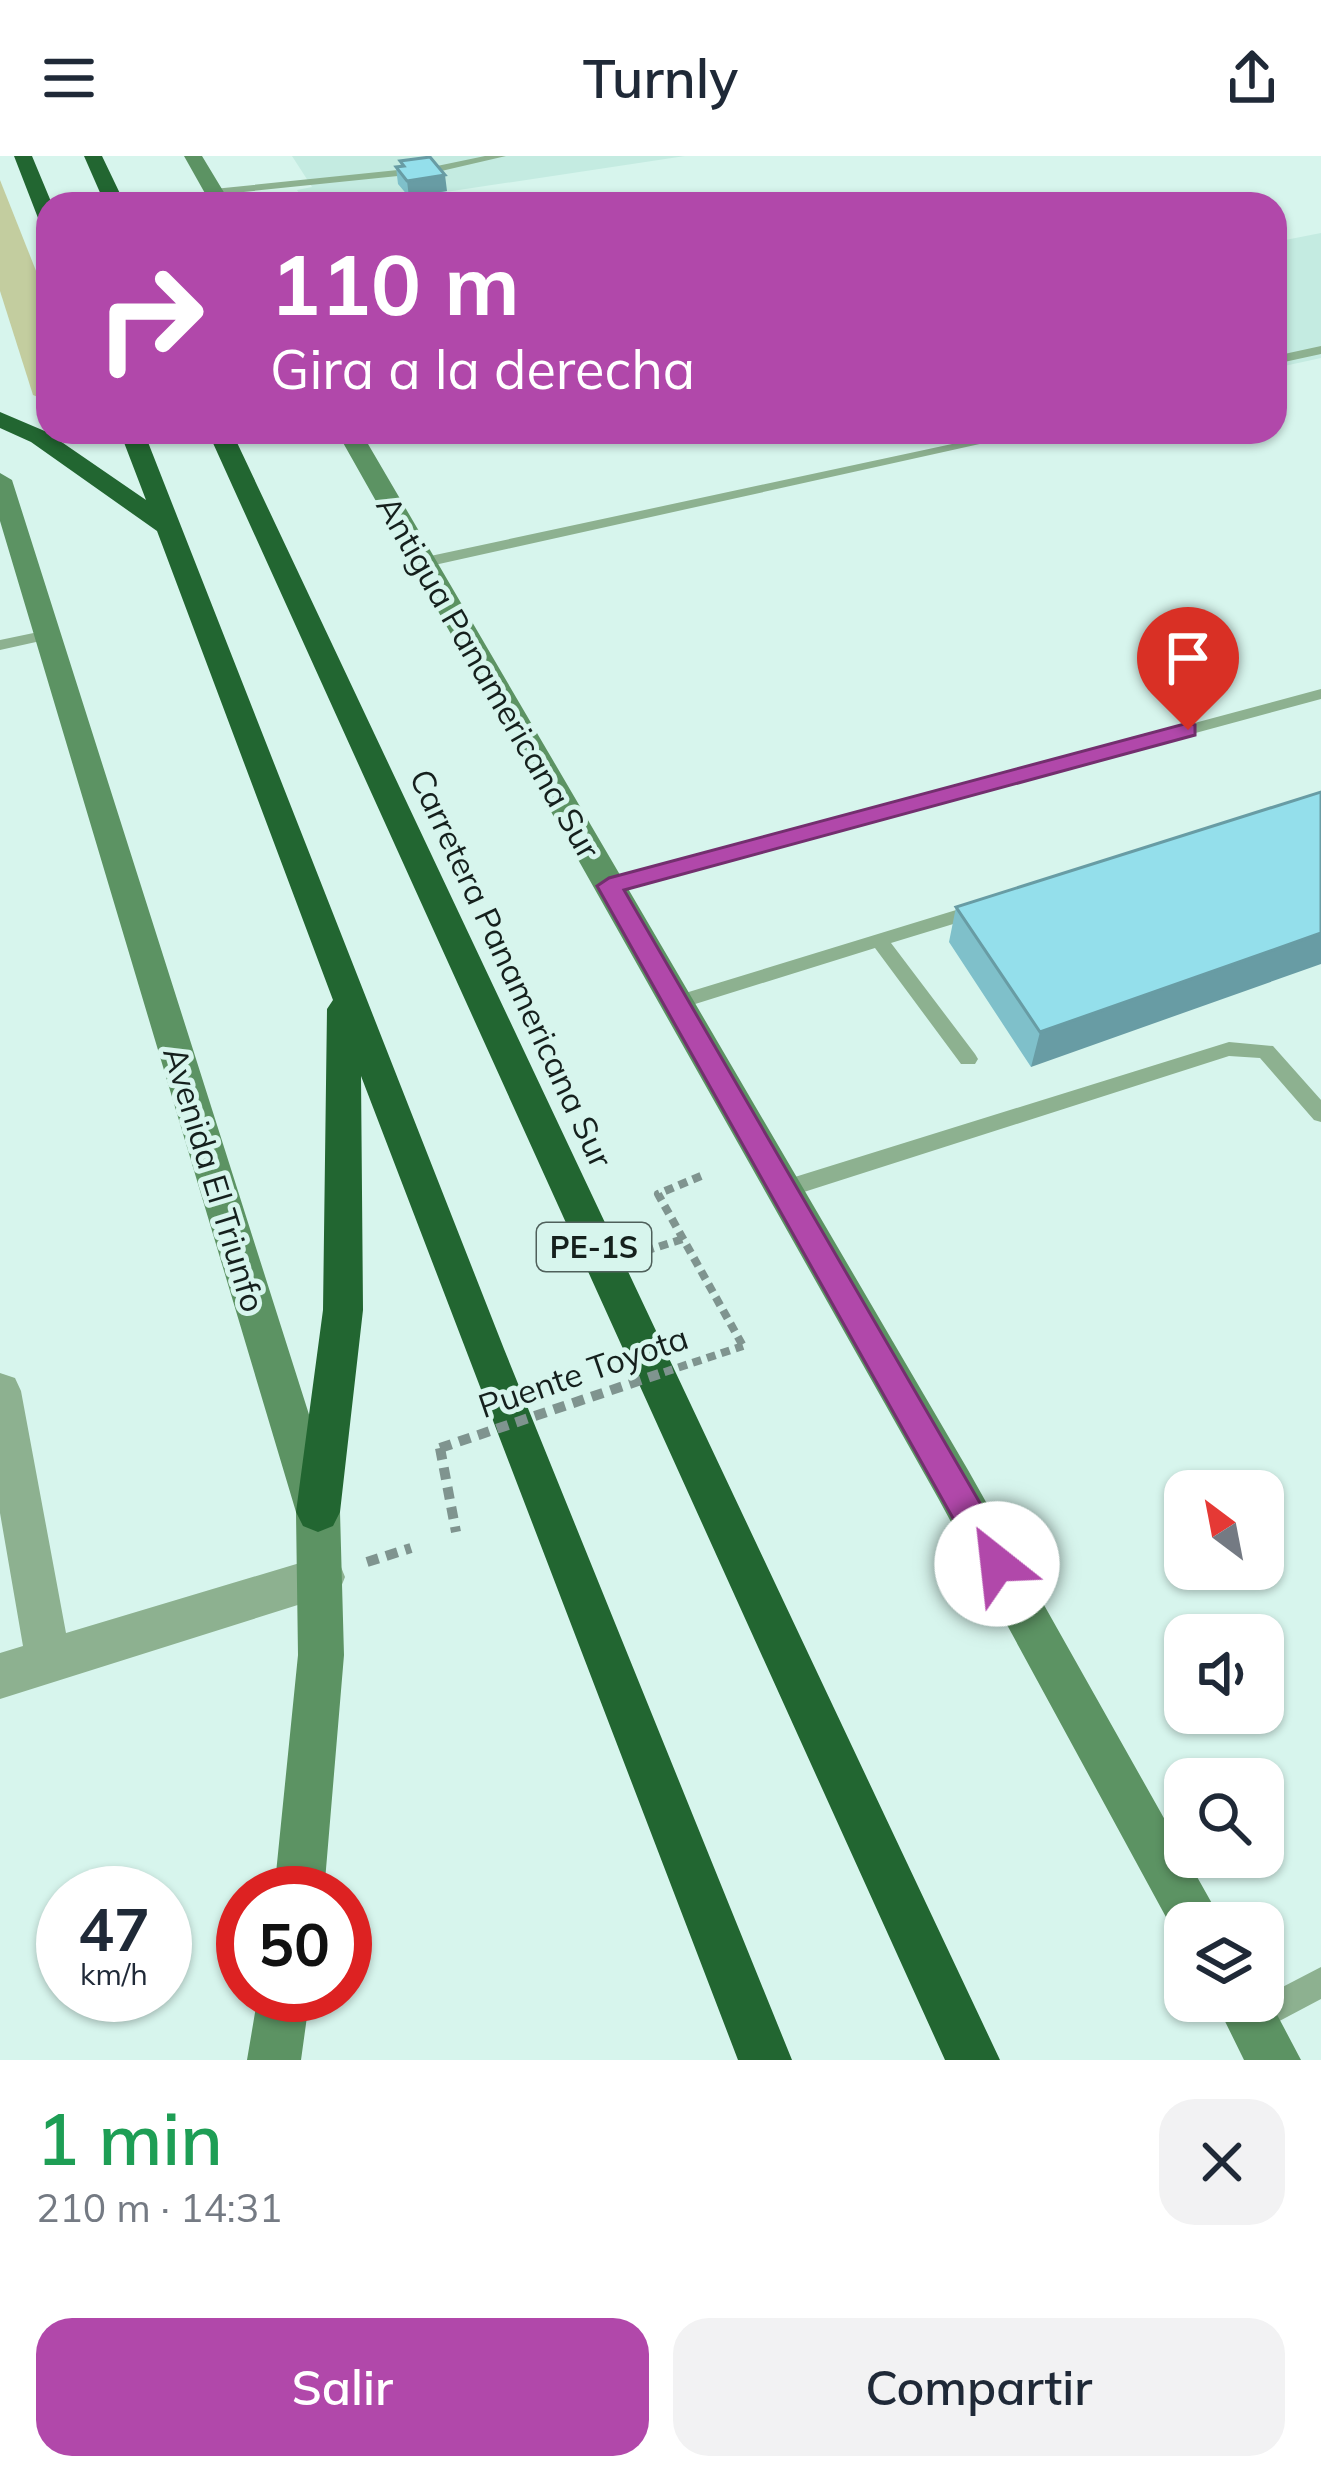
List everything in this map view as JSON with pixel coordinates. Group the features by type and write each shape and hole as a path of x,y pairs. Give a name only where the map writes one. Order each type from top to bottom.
{"highway":[{"path":"23,156 38,192"},
{"path":"93,156 110,192"},
{"path":"0,419 36,435"},
{"path":"50,444 170,528"},
{"path":"138,444 344,987 765,2060"},
{"name":"Carretera Panamericana Sur","path":"226,444 973,2060"},
{"path":"317,1512 343,1310 344,987"}],"main road":[{"path":"193,156 214,192"},
{"name":"Antigua Panamericana Sur","path":"356,444 1185,1902"},
{"name":"Avenida El Triunfo","path":"0,483 317,1512 343,1571 301,1866"},
{"path":"274,2060 280,2022"}],"street":[{"path":"0,1391 48,1659"},
{"path":"0,1676 343,1571"}],"lane":[{"path":"263,192 501,156"},
{"path":"1287,357 1321,350"},
{"path":"421,563 971,444"},
{"path":"0,644 47,634"},
{"path":"609,886 1321,694"},
{"path":"676,1003 991,905"},
{"path":"878,940 968,1059"},
{"path":"782,1190 1229,1049 1266,1051 1321,1114"},
{"path":"1255,2027 1321,1982"}],"path":[{"name":"Puente Toyota","path":"456,1532 440,1448 742,1346 658,1193 701,1176"},
{"path":"343,1571 411,1547"}],"shaded area":[{"path":"292,156 685,156 446,192 297,190 312,187"},
{"path":"1321,233 1321,358 1287,365 1287,240"}],"green space":[{"path":"0,180 36,271 36,396 33,395 0,291"}],"building":[{"path":"430,157 445,175 407,181 396,167 404,166 400,161"},
{"path":"1321,792 1321,933 1040,1032 956,907"}],"route":[{"path":"997,1564 609,886 1188,730"}]}
